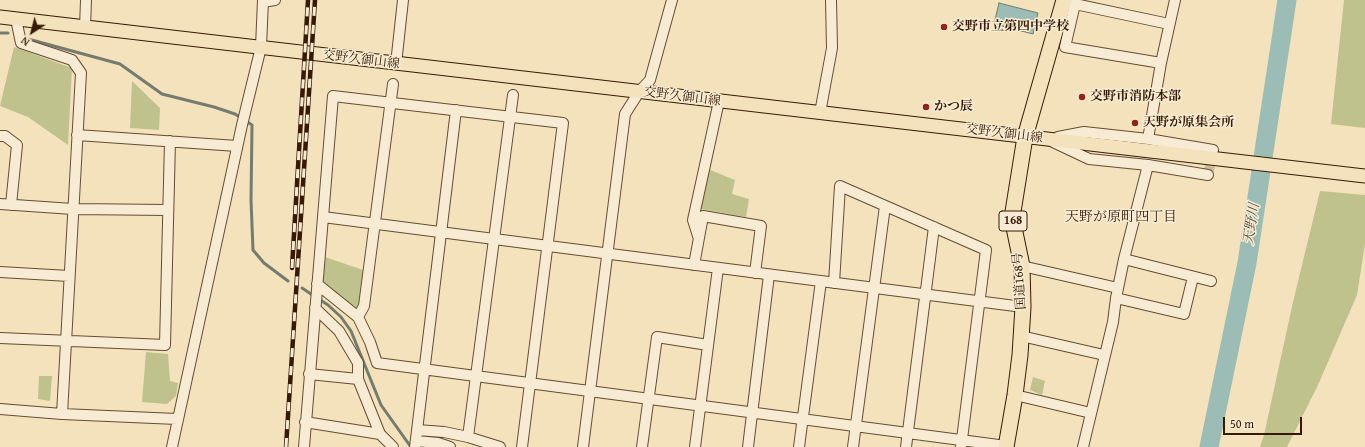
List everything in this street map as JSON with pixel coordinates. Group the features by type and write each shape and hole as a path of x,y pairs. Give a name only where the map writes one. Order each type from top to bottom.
{"highway":[{"name":"国道168号","path":"1006,447 1020,355 1023,307 1022,266 1012,218 1025,137 1072,1"}],"main road":[{"name":"交野久御山線","path":"0,17 1365,176"}],"street":[{"path":"85,28 86,0"},
{"path":"172,447 237,146 261,47 263,1 274,0"},
{"path":"396,64 403,0"},
{"path":"583,447 625,114 639,92 650,80 672,0"},
{"path":"820,113 832,48 831,0"},
{"path":"1148,139 1161,63 1175,0"},
{"path":"1161,63 1065,47 1072,1 1169,24"},
{"path":"16,19 21,43 72,60 81,73 62,414"},
{"path":"358,317 364,306 393,84"},
{"path":"468,437 513,95"},
{"path":"304,447 333,96 563,123 522,447"},
{"path":"699,238 693,220 718,101"},
{"path":"450,447 438,443 416,444 456,110"},
{"path":"1048,139 1084,132 1148,139 1213,150"},
{"path":"77,135 237,146"},
{"path":"0,136 5,136 17,145 11,205"},
{"path":"1048,139 1089,159 1148,165 1208,175"},
{"path":"0,338 165,345 170,141"},
{"path":"1083,447 1113,322 1124,260 1148,165"},
{"path":"834,283 840,186 986,250 962,444"},
{"path":"0,204 73,209 168,210"},
{"path":"853,447 885,206"},
{"path":"694,265 703,216 762,226 755,273"},
{"path":"323,217 1023,307"},
{"path":"906,447 934,228"},
{"path":"1124,260 1211,281"},
{"path":"1022,266 1184,314 1194,277"},
{"path":"695,447 718,268"},
{"path":"0,272 69,276"},
{"path":"748,447 769,275"},
{"path":"799,447 821,281"},
{"path":"317,284 358,317 370,342 377,363 908,433 962,444 1006,447"},
{"path":"315,308 339,331 358,363 358,379 380,434 393,447"},
{"path":"1021,336 1104,355"},
{"path":"642,447 657,337 708,345"},
{"path":"309,374 358,379"},
{"path":"1015,395 1091,413"},
{"path":"0,409 62,414 178,419"},
{"path":"305,422 380,434"},
{"path":"417,430 444,432 468,437 500,447"}],"green space":[{"path":"1344,0 1365,0 1365,128 1331,124"},
{"path":"14,47 72,68 68,145 28,117 0,106"},
{"path":"132,81 160,108 159,130 130,128"},
{"path":"708,169 735,180 732,194 749,199 746,217 700,209"},
{"path":"1320,191 1365,195 1365,244 1357,295 1318,385 1287,447 1260,447 1264,435 1293,302"},
{"path":"325,257 363,270 358,310 322,282"},
{"path":"146,352 168,354 170,381 178,383 176,396 167,404 142,402"},
{"path":"39,376 52,376 50,401 38,399"},
{"path":"1033,377 1045,381 1042,395 1030,390"}],"water":[{"path":"999,3 1038,13 1033,34 994,24"}],"waterway":[{"name":"天野川","path":"1209,447 1247,263 1287,0"},
{"path":"0,33 8,33"},
{"path":"28,39 120,64 162,94 214,107 235,114 252,125 251,200 253,250 264,263 288,281"},
{"path":"302,288 314,296"},
{"path":"319,299 341,317 351,331 381,405 411,447"}],"tunnel":[{"path":"1208,175 1213,152"}],"railway":[{"path":"292,268 308,0"},
{"path":"286,447 315,0"}],"place":[{"name":"交野市立第四中学校","path":"944,27"},
{"name":"交野市消防本部","path":"1082,97"},
{"name":"かつ辰","path":"926,107"},
{"name":"天野が原集会所","path":"1135,123"}],"district":[{"name":"天野が原町四丁目","path":"1121,217"}]}
